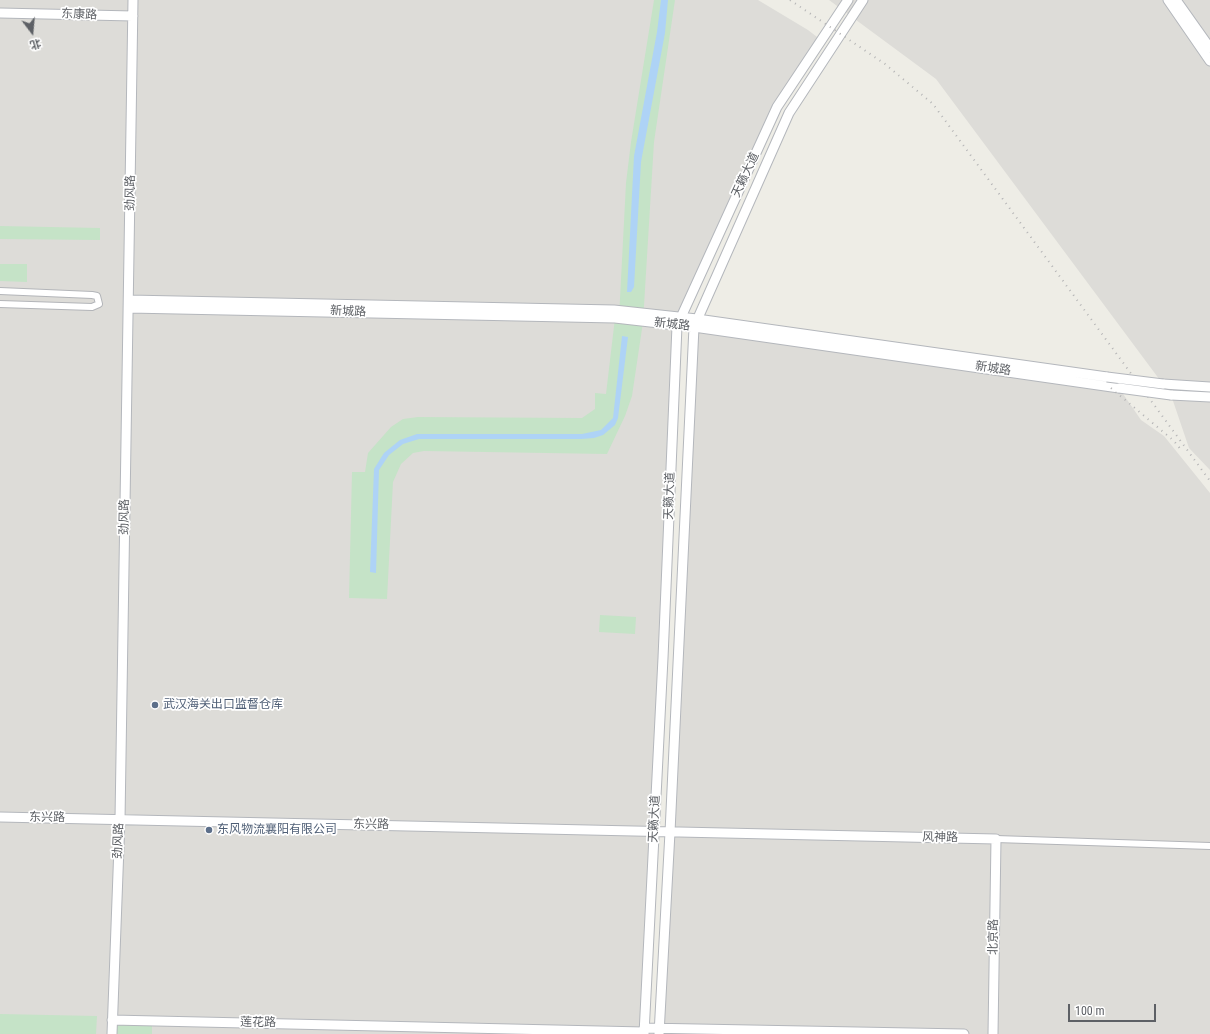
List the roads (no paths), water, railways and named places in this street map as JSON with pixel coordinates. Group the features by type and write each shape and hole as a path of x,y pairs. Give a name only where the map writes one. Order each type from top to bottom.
{"street":[{"name":"劲风路","path":"132,304 133,0"},
{"name":"劲风路","path":"112,1034 114,1020 122,819 138,0"},
{"name":"天籁大道","path":"644,1032 679,322 777,107 848,0"},
{"name":"天籁大道","path":"659,1031 696,323 789,113 863,0"},
{"path":"1168,0 1210,61"},
{"path":"1176,0 1210,48"},
{"name":"东康路","path":"0,12 133,16"},
{"path":"0,291 92,295 97,296 99,304 92,308 0,304"},
{"name":"新城路","path":"132,304 592,317 696,323 1107,377 1164,384 1210,387"},
{"name":"新城路","path":"696,323 1119,388 1210,398"},
{"name":"东兴路","path":"0,817 670,832"},
{"name":"风神路","path":"670,832 996,839 1210,846"},
{"name":"北京路","path":"992,1034 996,839"},
{"name":"劲风路","path":"114,1020 117,1034"},
{"name":"莲花路","path":"114,1020 644,1032 964,1034"}],"water":[{"path":"661,0 668,0 665,33 641,162 634,287 631,292 627,292 634,156 657,32"},
{"path":"622,336 628,337 618,418 615,425 603,435 594,438 581,439 419,439 403,444 389,455 379,470 376,573 370,572 374,469 384,453 400,440 417,434 582,434 601,430 613,418"}],"railway":[{"path":"790,0 885,64 933,104 1210,481"},
{"path":"1111,388 1174,441 1182,451"}],"place":[{"name":"武汉海关出口监督仓库","path":"155,705"},
{"name":"东风物流襄阳有限公司","path":"209,830"}]}
